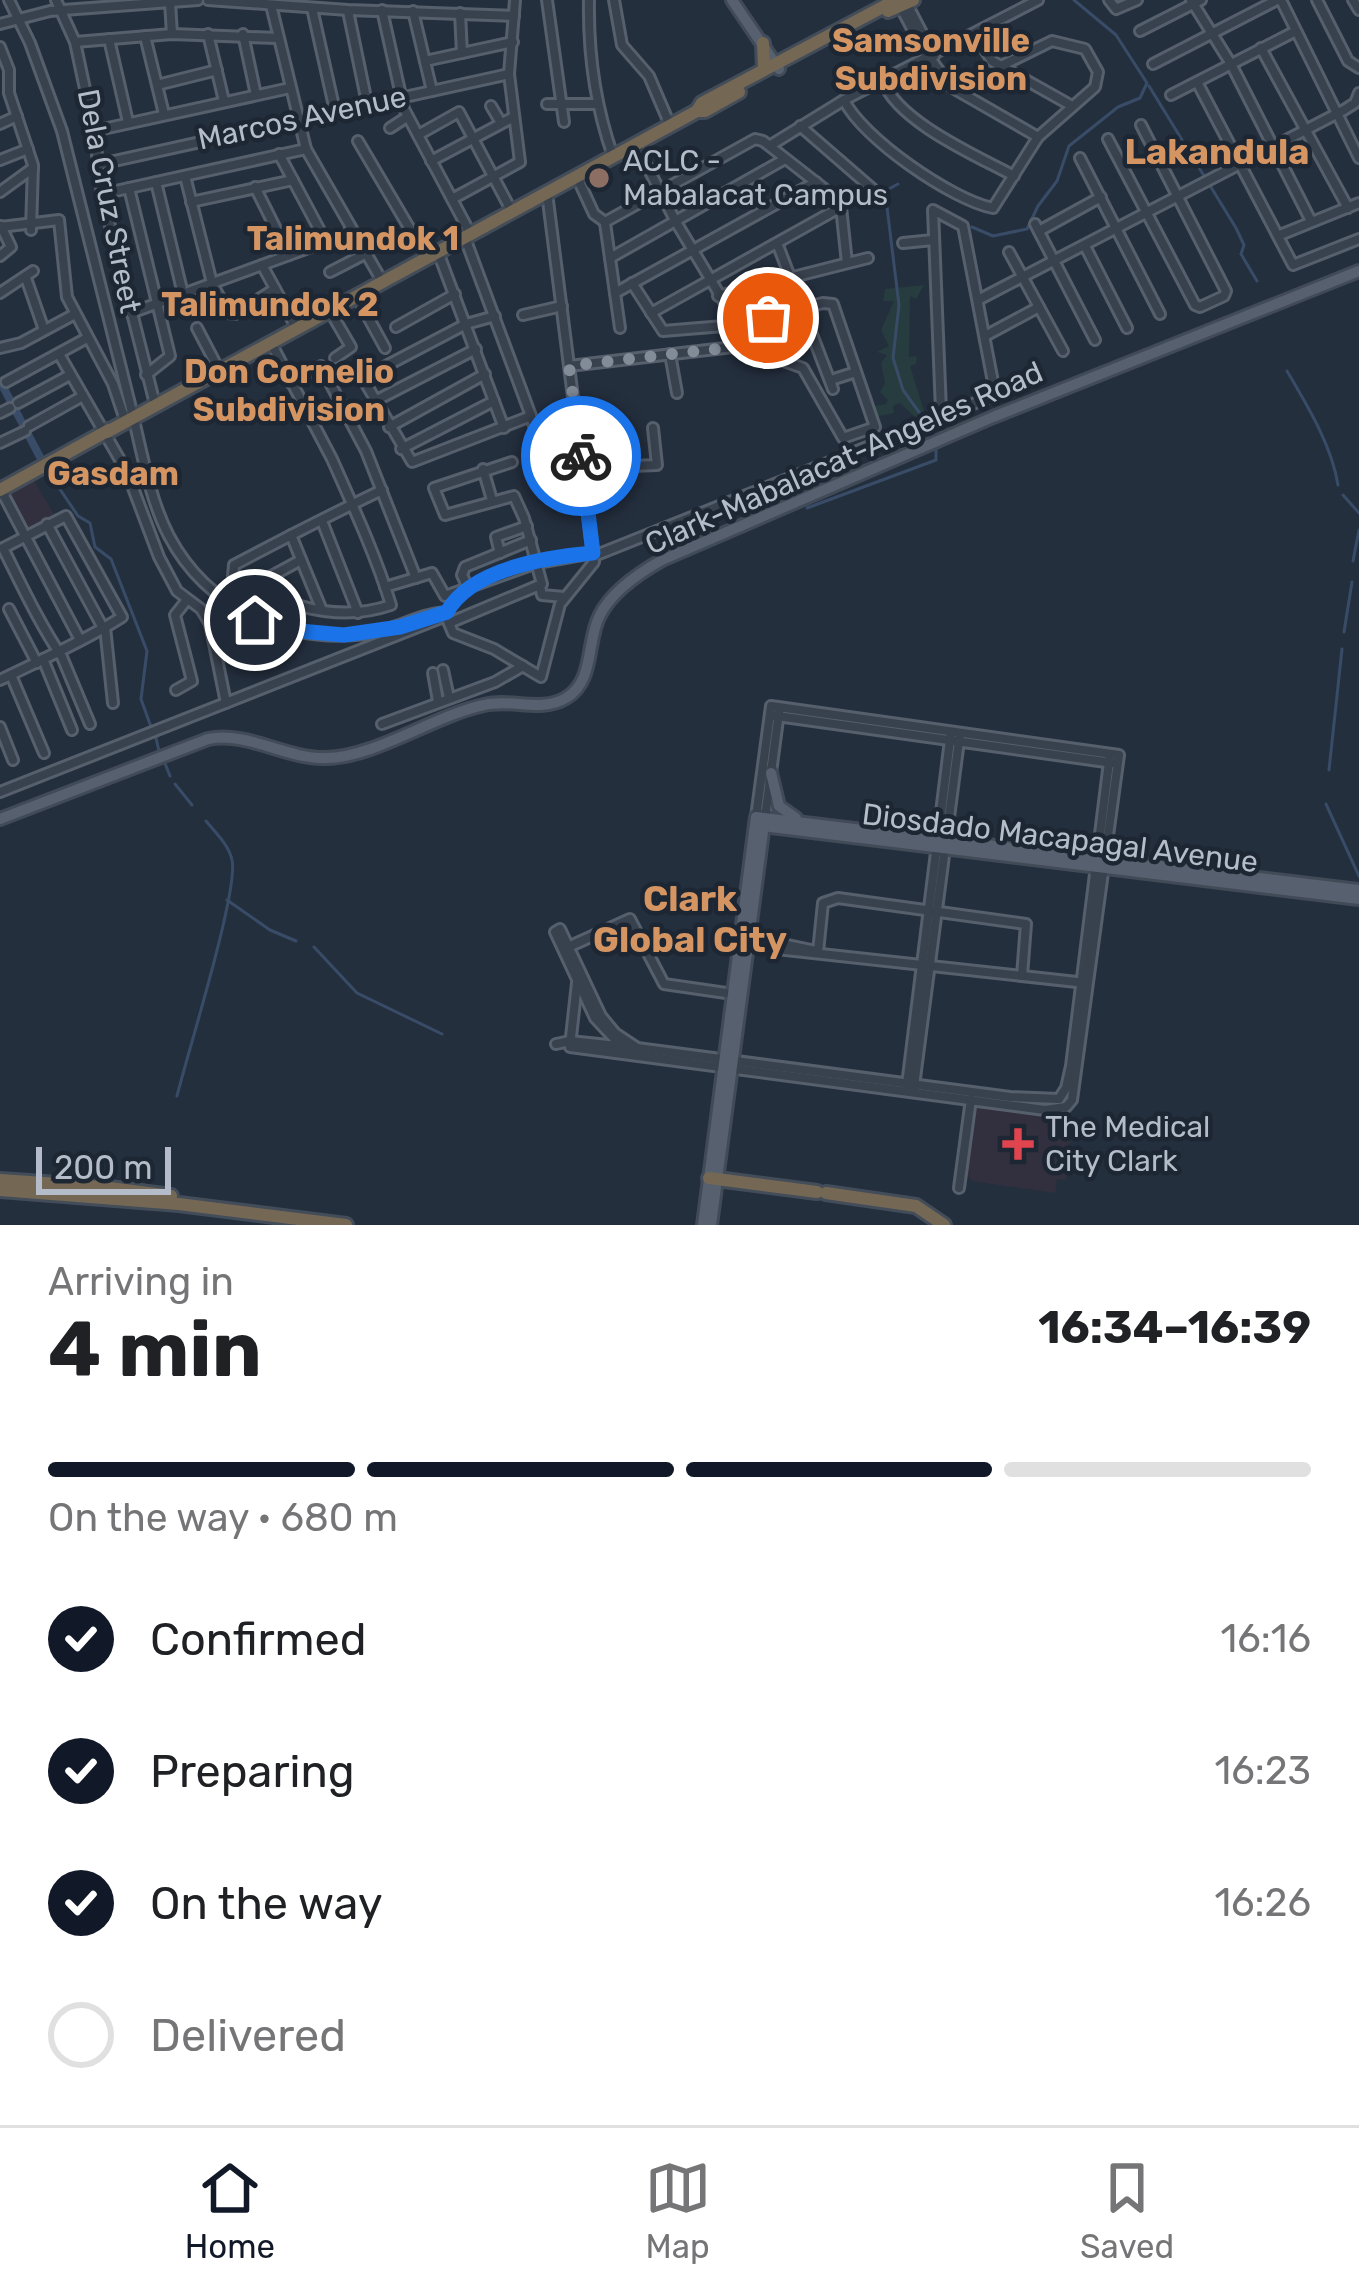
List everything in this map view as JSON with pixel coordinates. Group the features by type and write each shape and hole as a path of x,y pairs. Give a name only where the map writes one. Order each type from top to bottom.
{"highway":[{"path":"3,485 383,283 697,111 702,103 903,2"},
{"path":"767,44 779,63"},
{"path":"767,44 779,63"},
{"path":"131,419 185,390"},
{"path":"0,1180 153,1192 212,1208"},
{"path":"713,1180 916,1206 940,1225"},
{"path":"0,1194 212,1208 346,1225"},
{"path":"0,1194 287,1225"}],"main road":[{"path":"734,0 767,44"},
{"name":"Clark-Mabalacat-Angeles Road","path":"0,819 208,739 235,738 285,754 334,758 486,704 561,701 571,695 587,669 593,632 604,608 627,584 662,560 993,417 1359,271"},
{"path":"759,856 775,838 801,826 778,806 771,773"},
{"path":"707,1225 748,942 760,821"},
{"path":"729,1065 734,994 760,821"},
{"name":"Diosdado Macapagal Avenue","path":"760,821 1359,894"}],"street":[{"path":"9,0 24,17"},
{"path":"22,0 62,131 131,419 168,534 196,575 242,613 289,630 344,635 447,617 463,590 465,568 531,540"},
{"name":"Dela Cruz Street","path":"56,0 75,42 102,194 155,404"},
{"path":"0,24 60,11 198,0"},
{"path":"208,0 514,16"},
{"path":"452,199 520,162 509,74 514,0"},
{"path":"548,0 564,122"},
{"path":"589,0 596,104 614,156"},
{"path":"614,0 622,45 649,76 670,125"},
{"path":"771,145 844,100 1038,0"},
{"path":"1109,0 1116,9 1137,0"},
{"path":"1154,64 1279,0 1359,158"},
{"path":"1317,0 1345,56 1359,68"},
{"path":"1352,0 1359,10"},
{"path":"1140,31 1196,1 1311,221"},
{"path":"170,2 172,34"},
{"path":"903,2 938,75 1038,137"},
{"path":"271,5 306,149 383,283"},
{"path":"313,8 335,111"},
{"path":"348,10 367,104"},
{"path":"382,10 407,117 468,236 559,504 587,502"},
{"path":"413,11 432,91"},
{"path":"460,13 462,53"},
{"path":"1171,95 1294,32"},
{"path":"75,42 172,34 278,38"},
{"path":"208,34 224,101"},
{"path":"243,34 256,95"},
{"path":"975,34 986,56 1072,106"},
{"path":"145,36 164,114"},
{"path":"109,39 128,122"},
{"path":"844,100 857,121 910,164 987,208 996,206 1038,137 1095,87 1097,79 1096,64 1085,49 1052,41 1000,66"},
{"path":"425,62 513,42"},
{"path":"0,47 9,94 33,168 31,226"},
{"path":"1261,49 1348,208"},
{"path":"157,85 218,70"},
{"name":"Marcos Avenue","path":"96,164 509,74"},
{"path":"884,81 892,98 926,125 1014,176"},
{"path":"1197,82 1293,265 1359,239"},
{"path":"94,131 290,88"},
{"path":"978,300 1306,131 1358,99"},
{"path":"548,104 596,104"},
{"path":"491,106 501,123"},
{"path":"417,135 460,112 512,212"},
{"path":"0,124 17,116"},
{"path":"390,128 407,117"},
{"path":"431,161 512,118"},
{"path":"1108,139 1198,307 1226,291 1141,125"},
{"path":"800,126 875,191"},
{"path":"605,222 755,139 771,145 836,198 847,263"},
{"path":"358,140 455,294 504,428"},
{"path":"636,144 742,332 742,346"},
{"path":"0,160 28,149"},
{"path":"102,194 306,149"},
{"path":"279,154 326,242"},
{"path":"1080,158 1160,314"},
{"path":"610,258 785,159"},
{"path":"0,191 33,168"},
{"path":"185,176 212,284 228,313 233,315 275,290"},
{"path":"577,176 594,214 605,222 620,328"},
{"path":"191,202 293,180"},
{"path":"156,182 183,294"},
{"path":"615,293 816,182"},
{"path":"129,188 170,356 146,375"},
{"path":"255,188 290,255"},
{"path":"447,617 453,633 494,649 539,677 564,597 592,568 594,554 547,193"},
{"path":"1095,340 1037,227 1101,196"},
{"path":"1280,235 1359,203"},
{"path":"651,313 841,207"},
{"path":"994,382 963,226 934,210 941,411 961,409 997,394"},
{"path":"0,256 11,247 0,226 31,226 55,219 60,225 64,288 131,419"},
{"path":"131,313 352,232"},
{"path":"903,243 933,239"},
{"path":"777,243 832,384 856,373"},
{"path":"1084,246 1127,328"},
{"path":"1009,252 1063,351"},
{"path":"330,272 365,254"},
{"path":"718,296 868,258"},
{"path":"262,265 297,329"},
{"path":"0,293 29,274 44,330"},
{"path":"569,366 742,346 803,368 844,439 875,427 836,307 823,303 736,325 662,331 632,284"},
{"path":"396,327 455,294"},
{"path":"356,297 386,348"},
{"path":"523,315 562,306"},
{"path":"985,336 1039,308"},
{"path":"330,311 351,347 335,358"},
{"path":"0,349 75,314"},
{"path":"495,316 466,324 361,375 403,452 416,462 531,416"},
{"path":"197,328 220,371"},
{"path":"6,382 87,338"},
{"path":"271,343 351,505 391,602 358,613 322,610 285,602 233,576 232,567 291,535 322,520 351,505 382,490"},
{"path":"375,400 476,349"},
{"path":"59,354 127,472 158,557 186,601 201,609 210,624 226,703"},
{"path":"670,354 677,393"},
{"path":"291,382 321,366 419,577"},
{"path":"389,427 485,374"},
{"path":"0,413 70,375"},
{"path":"0,443 81,397"},
{"path":"403,452 494,401"},
{"path":"583,468 658,463 653,428"},
{"path":"385,587 434,574 444,596 537,563 594,554 872,445"},
{"path":"512,462 434,488 445,515 514,496 531,540 542,595 564,597"},
{"path":"618,481 619,465"},
{"path":"483,469 492,500"},
{"path":"3,485 24,536 80,640"},
{"path":"0,680 40,661 58,651 104,628 122,617 64,516 3,548 58,651 90,724"},
{"path":"322,520 358,613"},
{"path":"47,524 104,628 113,704"},
{"path":"500,553 496,537 527,526"},
{"path":"291,535 322,610"},
{"path":"252,587 301,560"},
{"path":"0,792 447,617 540,586"},
{"path":"176,690 192,681 175,615 186,601"},
{"path":"9,609 40,661 71,730"},
{"path":"210,624 242,613"},
{"path":"382,724 495,682 523,666"},
{"path":"438,671 444,699"},
{"path":"11,675 44,753"},
{"path":"565,1044 1055,1110 1066,1107 1076,1091 1114,759 775,711"},
{"path":"760,821 771,773 775,711"},
{"path":"760,821 775,711"},
{"path":"0,727 13,760"},
{"path":"910,1089 955,737"},
{"path":"818,952 822,910 829,899 933,910 1026,924 1022,976"},
{"path":"566,948 630,919 664,984 734,994"},
{"path":"748,942 1086,983"},
{"path":"566,948 602,1023 622,1047"},
{"path":"566,948 602,1023 636,1051"},
{"path":"565,1044 578,980"},
{"path":"1010,1101 1047,1101 1063,1094 1086,983"},
{"path":"565,1044 622,1047 674,1061 729,1065"},
{"path":"959,1188 972,1096"}],"shaded area":[{"path":"32,477 56,518 27,533 4,493"},
{"name":"The Medical City Clark","path":"971,1107 1072,1118 1066,1180 1057,1179 1055,1193 972,1181 963,1169"}],"green space":[{"path":"924,285 916,299 910,296 909,357 917,356 916,364 910,366 927,421 917,419 900,403 893,406 894,413 879,416 875,422 869,407 888,400 880,392 885,383 881,363 887,355 877,352 889,346 881,330 894,301 883,301 885,289"}],"waterway":[{"path":"972,227 993,236 1027,229 1057,181 1069,146 1118,107 1140,98 1147,83 1116,35 1074,0"},
{"path":"1149,86 1236,228 1244,245 1241,254 1257,281"},
{"path":"898,184 885,191 899,305 893,358 903,390 934,433"},
{"path":"1287,371 1324,441 1338,485"},
{"path":"0,381 40,457"},
{"path":"807,508 936,460 936,449"},
{"path":"47,470 78,516 90,523 95,547 111,559 147,651 141,699 151,727"},
{"path":"1343,495 1359,513"},
{"path":"1353,561 1359,530"},
{"path":"1344,632 1352,582"},
{"path":"1329,770 1342,649"},
{"path":"156,738 159,751"},
{"path":"164,761 170,776"},
{"path":"175,784 192,805"},
{"path":"1326,804 1359,876"},
{"path":"177,1096 232,877 228,849 206,821"},
{"path":"227,900 270,930 296,941"},
{"path":"314,947 357,993 442,1034"}],"way so far":[{"path":"581,456 569,366 742,346 742,332 736,325 768,318"}],"place":[{"name":"ACLC - Mabalacat Campus","path":"599,178"},
{"name":"The Medical City Clark","path":"1018,1144"}],"district":[{"name":"Samsonville Subdivision","path":"931,59"},
{"name":"Lakandula","path":"1217,151"},
{"name":"Talimundok 1","path":"353,238"},
{"name":"Talimundok 2","path":"270,304"},
{"name":"Don Cornelio Subdivision","path":"289,390"},
{"name":"Gasdam","path":"113,473"},
{"name":"Clark Global City","path":"690,918"}],"route":[{"path":"255,620 309,633 366,634 447,612 458,592 509,571 593,553 581,456"}]}
